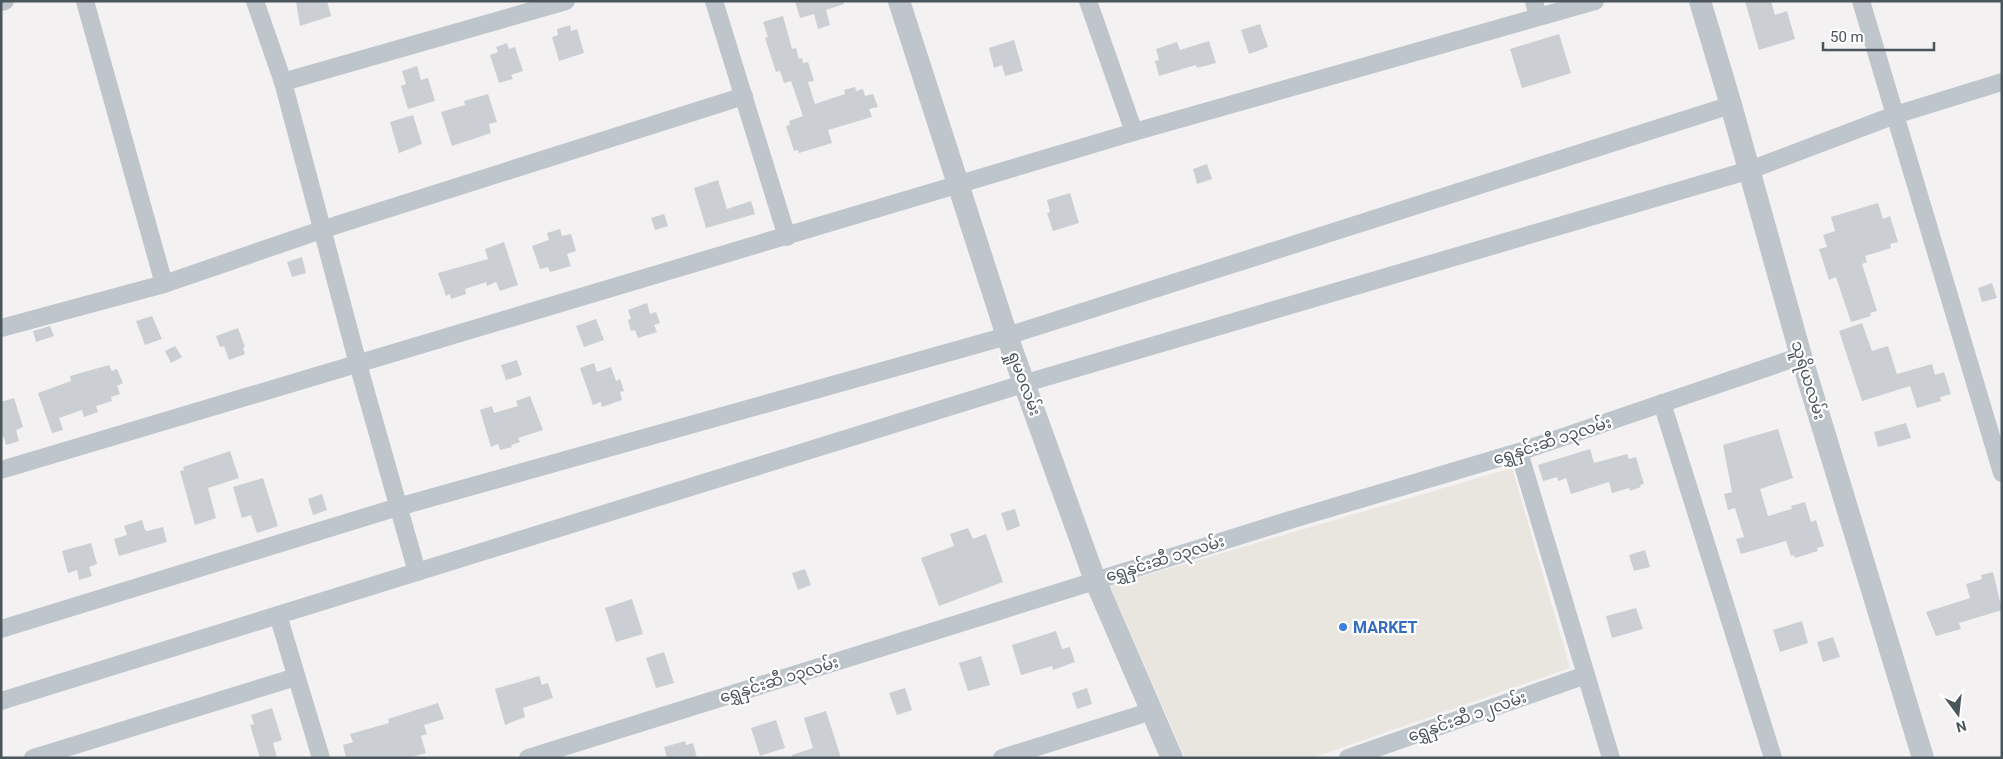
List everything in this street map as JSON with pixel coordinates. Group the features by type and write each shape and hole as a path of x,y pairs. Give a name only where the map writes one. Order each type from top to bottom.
{"street":[{"path":"1,2 5,1"},
{"path":"85,1 164,284"},
{"path":"255,1 284,82 358,364 417,572"},
{"path":"284,82 566,1"},
{"path":"714,1 787,237"},
{"name":"ရှုမဝလမ်း","path":"899,1 1007,336 1026,383 1096,580 1172,758"},
{"path":"1088,1 1134,132"},
{"path":"1,470 958,186 1536,9 1595,1"},
{"name":"သူရိယလမ်း","path":"1700,1 1750,170 1801,356 1923,758"},
{"path":"1861,1 2002,473"},
{"path":"1,701 1026,383 1750,170 1895,115 2002,82"},
{"path":"1,328 164,284 324,229 744,96"},
{"path":"1,629 398,507 1007,336 1731,105"},
{"name":"ရွှေနှင်းဆီ ၁၃လမ်း","path":"528,758 1096,580 1519,452 1801,356"},
{"path":"1662,403 1773,758"},
{"path":"1519,452 1611,758"},
{"path":"278,615 320,758"},
{"name":"ရွှေနှင်းဆီ ၁၂လမ်း","path":"1348,758 1383,752 1586,675"},
{"path":"33,758 296,677"},
{"path":"1002,758 1152,711"}],"shaded area":[{"name":"MARKET","path":"1512,468 1570,668 1312,758 1185,758 1110,586"}],"building":[{"path":"296,1 327,1 331,16 300,26"},
{"path":"795,1 844,1 844,4 826,10 830,25 818,29 814,14 800,18"},
{"path":"1745,1 1771,1 1775,15 1787,11 1795,39 1759,50"},
{"path":"783,16 792,49 796,48 799,59 802,58 803,63 808,62 814,81 808,82 815,104 845,94 844,90 855,87 856,91 863,89 865,96 873,94 878,107 869,109 872,117 828,130 832,143 799,153 798,150 794,151 786,126 790,125 789,121 803,116 791,81 784,83 780,71 776,72 765,38 768,37 763,22"},
{"path":"1260,24 1268,47 1249,54 1241,30"},
{"path":"570,25 571,31 577,29 584,53 559,61 552,37 558,35 557,29"},
{"path":"1559,34 1571,73 1522,88 1510,49"},
{"path":"1014,40 1023,71 1005,76 1002,65 994,68 989,48"},
{"path":"1209,41 1216,63 1197,68 1196,65 1159,76 1155,61 1159,60 1156,49 1177,42 1180,50"},
{"path":"507,43 509,49 515,47 523,71 511,75 513,79 499,83 490,55 498,52 496,47"},
{"path":"417,66 421,80 428,78 435,101 408,109 401,86 406,84 402,71"},
{"path":"488,94 497,122 489,124 491,133 452,146 441,112 465,105 464,101"},
{"path":"413,115 422,144 399,153 390,122"},
{"path":"1207,164 1212,179 1197,184 1193,169"},
{"path":"718,180 727,209 751,201 755,214 706,228 694,188"},
{"path":"1070,193 1079,223 1053,231 1047,213 1050,212 1047,200"},
{"path":"1878,203 1883,219 1890,216 1898,242 1890,244 1891,248 1865,256 1867,262 1862,264 1877,311 1870,313 1871,316 1851,322 1836,277 1829,280 1819,249 1827,247 1823,235 1835,231 1831,217"},
{"path":"664,214 668,226 655,230 651,218"},
{"path":"560,229 562,236 571,234 576,251 567,254 571,266 550,272 548,267 540,269 532,246 549,240 547,233"},
{"path":"504,242 518,285 500,291 496,282 487,286 486,282 465,289 466,294 451,299 450,294 446,296 438,273 488,259 485,249"},
{"path":"302,257 306,273 292,277 287,262"},
{"path":"1992,283 1997,298 1982,302 1978,288"},
{"path":"647,303 650,314 656,312 660,323 654,325 657,332 638,338 635,330 631,331 628,320 631,319 628,310"},
{"path":"152,316 162,339 145,345 136,321"},
{"path":"596,319 604,340 584,347 576,326"},
{"path":"1862,323 1872,351 1888,346 1897,374 1932,364 1935,375 1944,372 1951,394 1940,397 1941,401 1917,408 1910,386 1862,401 1839,331"},
{"path":"50,326 54,336 36,342 33,331"},
{"path":"238,328 245,347 243,348 245,354 229,360 224,346 220,347 216,336"},
{"path":"175,346 182,357 171,363 165,351"},
{"path":"517,360 522,375 506,380 501,365"},
{"path":"594,363 597,372 611,367 616,381 620,379 624,391 620,392 622,400 602,407 601,402 593,405 580,368"},
{"path":"109,365 112,371 117,369 123,383 117,386 120,394 111,397 112,401 96,406 98,412 84,417 82,410 59,418 63,430 52,433 38,393 71,381 70,376"},
{"path":"530,396 543,430 518,438 520,442 511,445 512,447 500,450 498,444 491,447 480,410 492,406 494,413 518,406 516,401"},
{"path":"14,398 23,427 16,430 19,441 6,445 4,437 1,438 1,402"},
{"path":"1906,423 1911,438 1878,447 1874,432"},
{"path":"1778,429 1793,478 1760,489 1768,516 1792,509 1791,506 1805,502 1811,522 1816,520 1824,546 1817,548 1818,551 1795,558 1794,555 1791,556 1786,541 1741,554 1736,539 1744,537 1735,508 1728,510 1724,494 1732,492 1723,445"},
{"path":"1590,449 1594,463 1627,454 1629,459 1636,457 1644,484 1630,491 1629,488 1612,493 1609,482 1571,494 1566,478 1558,481 1557,477 1543,481 1538,465"},
{"path":"230,451 239,478 208,488 216,518 195,525 180,471 184,470 183,467"},
{"path":"263,478 278,526 257,533 251,515 242,518 233,487"},
{"path":"322,494 327,510 313,515 308,499"},
{"path":"1015,509 1020,526 1007,531 1001,513"},
{"path":"142,520 147,531 163,527 167,542 119,556 114,539 127,535 124,526"},
{"path":"968,528 973,539 986,534 1003,582 939,606 921,558 954,546 950,534"},
{"path":"91,543 97,564 89,567 92,576 79,580 77,570 68,573 62,551"},
{"path":"1645,550 1650,567 1634,571 1629,555"},
{"path":"805,569 811,585 798,590 792,573"},
{"path":"1993,572 2002,610 1959,623 1961,629 1936,636 1926,612 1970,598 1966,584 1982,579 1981,575"},
{"path":"632,599 643,634 616,642 605,608"},
{"path":"1636,608 1643,629 1612,638 1606,616"},
{"path":"1802,621 1808,643 1780,652 1773,630"},
{"path":"1056,631 1062,649 1070,647 1075,662 1053,670 1052,666 1021,675 1012,645"},
{"path":"1833,637 1840,657 1823,662 1817,642"},
{"path":"664,652 674,683 656,688 646,658"},
{"path":"981,656 990,685 968,691 959,663"},
{"path":"539,676 542,685 548,683 553,698 523,708 525,717 505,725 495,689"},
{"path":"905,688 912,710 897,715 889,693"},
{"path":"1087,688 1092,704 1077,709 1072,693"},
{"path":"438,703 444,719 424,725 427,734 421,736 426,753 409,758 346,758 343,745 353,742 350,734 389,723 388,719"},
{"path":"272,708 282,740 273,743 277,758 260,758 250,725 254,724 251,715"},
{"path":"826,711 841,758 792,758 792,755 813,748 804,718"},
{"path":"776,720 785,748 760,756 751,728"},
{"path":"685,741 686,745 693,743 697,758 667,758 664,747"}],"place":[{"name":"MARKET","path":"1343,627"}]}
